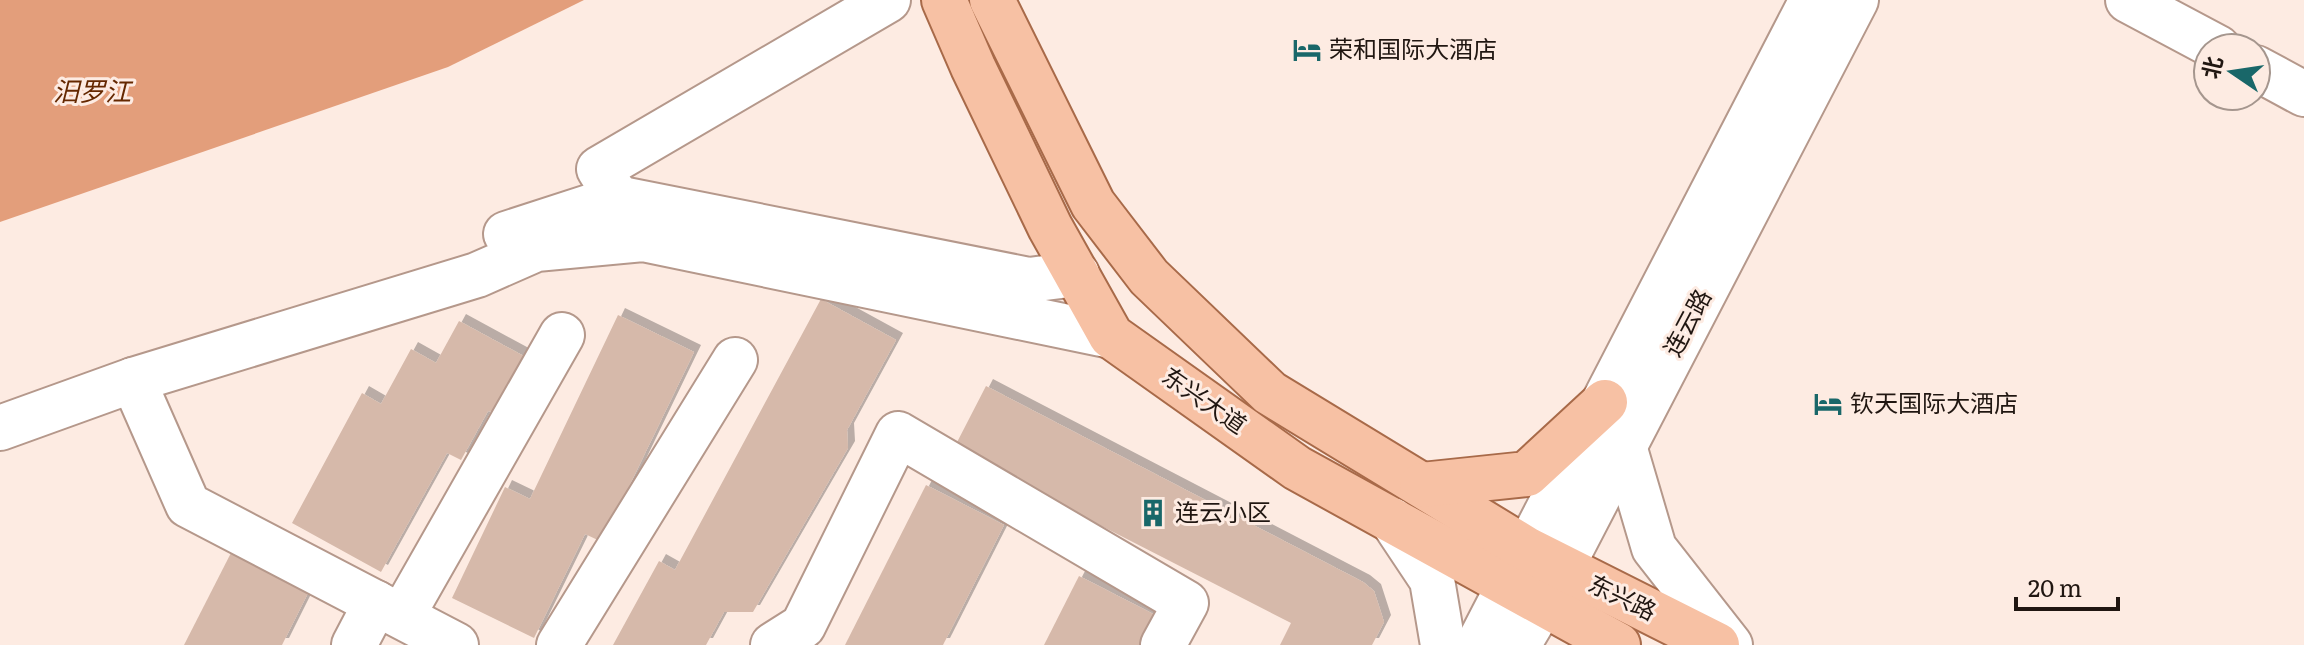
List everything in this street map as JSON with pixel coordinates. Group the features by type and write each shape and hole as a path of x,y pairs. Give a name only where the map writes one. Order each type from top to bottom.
{"main road":[{"name":"东兴大道","path":"992,0 1093,204 1149,277 1270,393 1422,485 1618,645"},
{"name":"东兴大道","path":"945,3 1050,227 1111,336 1297,468 1392,520 1535,576"},
{"path":"1422,485 1527,474 1605,402"},
{"name":"东兴路","path":"1535,576 1717,645"},
{"path":"1557,645 1580,645"}],"street":[{"path":"643,239 599,169 888,0"},
{"path":"1535,576 1605,402 1812,0"},
{"name":"连云路","path":"1478,645 1535,576 1624,446 1856,0"},
{"path":"2128,0 2192,34"},
{"path":"2272,77 2304,94"},
{"path":"0,402 617,198 1029,280 1077,274"},
{"path":"0,428 133,380 477,275 536,249 643,239 1111,336"},
{"path":"354,645 389,609 562,335"},
{"path":"559,645 735,360"},
{"path":"133,380 188,505 456,645"},
{"path":"773,645 803,626 898,434 1186,603 1163,645"},
{"path":"1624,446 1654,548 1730,645"},
{"path":"1392,520 1432,580 1443,645"},
{"name":"连云路","path":"1518,645 1535,576"}],"water":[{"name":"汨罗江","path":"0,0 584,0 448,67 0,222"}],"building":[{"path":"821,299 896,340 847,430 848,448 753,612 724,612 706,645 613,645 659,561 675,570"},
{"path":"618,315 694,352 602,542 585,534 534,638 452,598 505,487 530,499"},
{"path":"459,321 531,360 502,413 488,411 461,460 447,453 381,572 292,523 362,393 381,404 411,349 436,363"},
{"name":"连云小区","path":"986,386 1363,582 1374,591 1384,622 1372,645 1280,645 1291,623 953,450"},
{"path":"926,485 1004,525 943,645 845,645"},
{"path":"234,547 311,587 282,645 184,645"},
{"path":"1079,576 1157,616 1143,645 1044,645"}],"place":[{"name":"荣和国际大酒店","path":"1307,50"},
{"name":"钦天国际大酒店","path":"1828,404"},
{"name":"连云小区","path":"1153,513"}]}
